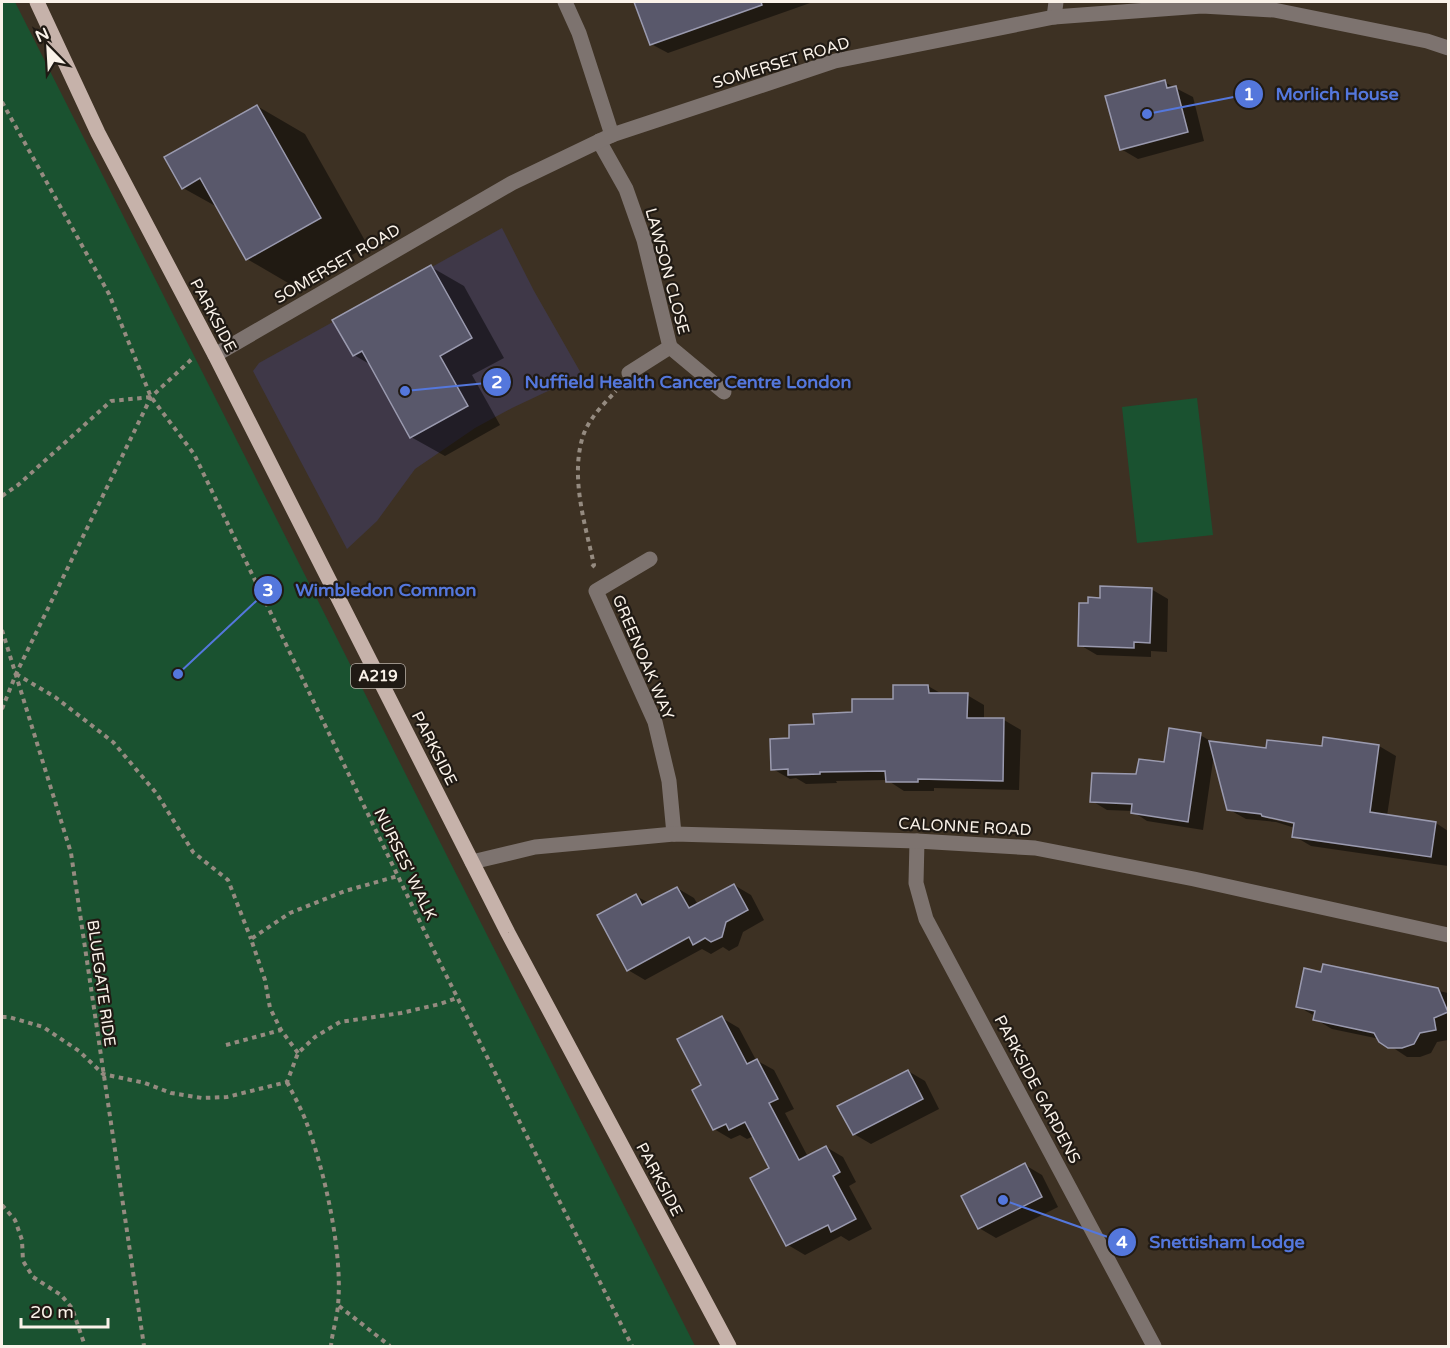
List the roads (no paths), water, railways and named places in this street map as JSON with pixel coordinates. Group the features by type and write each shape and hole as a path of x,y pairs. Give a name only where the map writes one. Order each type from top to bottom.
{"main road":[{"name":"PARKSIDE","path":"37,2 98,133 212,349 508,933 729,1347"}],"street":[{"name":"LAWSON CLOSE","path":"564,2 579,33 606,138 645,240 670,347 724,392"},
{"path":"1054,17 1056,2"},
{"name":"SOMERSET ROAD","path":"212,349 512,183 606,138 835,61 1054,17 1202,6 1251,8 1330,20 1449,48"},
{"name":"LAWSON CLOSE","path":"629,373 670,347"},
{"name":"GREENOAK WAY","path":"650,559 596,591 654,722 669,781 674,834"},
{"name":"CALONNE ROAD","path":"472,862 535,847 674,834 917,841 1035,848 1194,879 1449,935"},
{"name":"PARKSIDE GARDENS","path":"917,841 916,884 926,919 1154,1347"}],"place":[{"name":"Morlich House","path":"1147,114"},
{"name":"Nuffield Health Cancer Centre London","path":"405,391"},
{"name":"Wimbledon Common","path":"178,674"},
{"name":"Snettisham Lodge","path":"1003,1200"}]}
